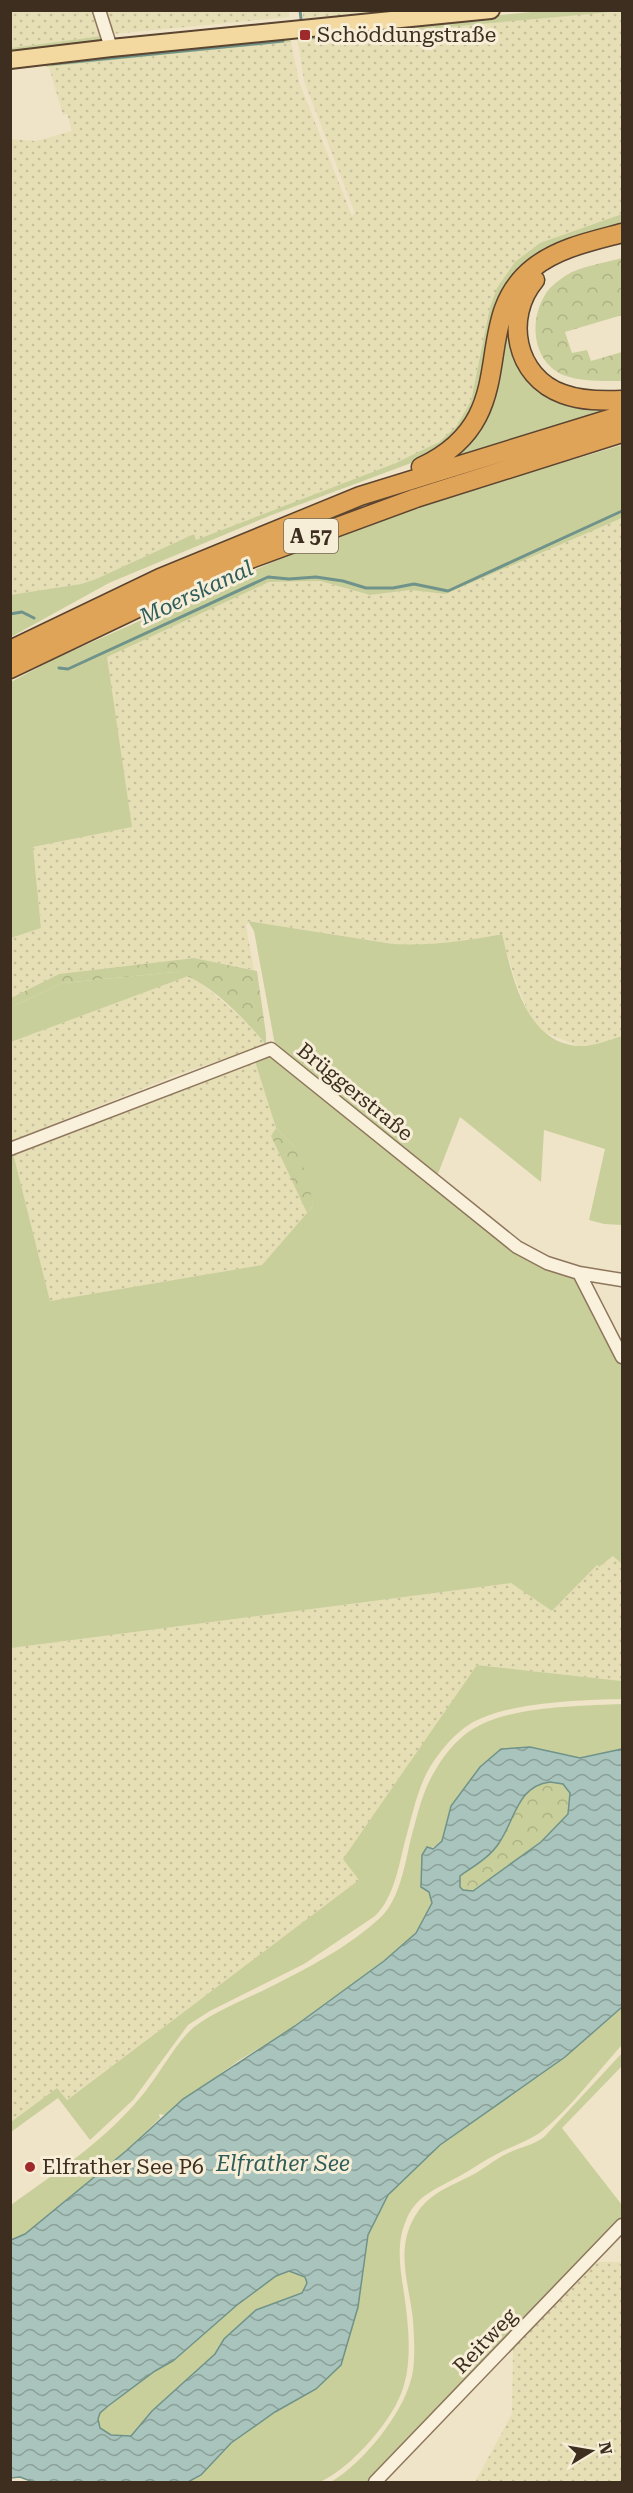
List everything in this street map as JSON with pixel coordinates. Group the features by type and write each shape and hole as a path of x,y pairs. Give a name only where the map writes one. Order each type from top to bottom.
{"highway":[{"path":"360,496 437,459 456,446 476,422 486,398 503,314 515,286 523,276 555,254 622,233"},
{"path":"622,239 576,253 559,261 541,274 523,298 516,330 524,360 546,385 561,394 583,399 622,400"},
{"name":"A 57","path":"10,650 160,578 360,496 622,415"},
{"name":"A 57","path":"10,669 167,594 245,561 426,494 622,433"}],"main road":[{"path":"10,60 491,10"}],"street":[{"path":"99,10 111,48"},
{"name":"Brüggerstraße","path":"10,1149 271,1049 517,1247 547,1263 579,1273 622,1280"},
{"path":"579,1273 622,1357"},
{"name":"Reitweg","path":"375,2482 622,2225"}],"shaded area":[{"path":"289,10 289,17 112,34 104,11"},
{"path":"303,10 389,10 389,11 303,19"},
{"path":"10,11 97,11 102,36 11,48"},
{"path":"622,12 622,214 540,243 490,307 471,401 456,427 448,435 427,449 396,463 196,541 194,534 96,579 81,584 11,595 10,139 36,141 72,131 67,114 63,115 49,67 291,42 299,82 352,216 355,213 304,81 298,41 570,14"},
{"path":"622,518 622,1036 597,1044 578,1046 544,1032 530,1017 501,934 449,944 393,944 249,921 246,926 254,970 194,958 59,974 11,998 11,938 41,928 33,847 132,827 106,657 269,582 320,581 370,595 410,590 445,594"},
{"path":"191,975 243,1019 266,1045 179,1074 11,1141 11,1042"},
{"path":"254,1058 276,1128 271,1136 307,1213 262,1265 50,1301 13,1153"},
{"path":"613,1556 622,1564 622,1681 477,1665 360,1880 66,2100 57,2088 11,2122 11,1648 512,1583 552,1611 597,1565 599,1567"},
{"path":"622,2262 622,2482 475,2482 512,2414 513,2346 592,2263"}],"green space":[{"path":"543,11 622,11 298,41 300,34"},
{"path":"288,35 291,42 46,67 46,64"},
{"path":"102,36 98,43 11,54 11,48"},
{"path":"622,214 622,226 531,260 480,392 457,436 422,459 269,516 109,583 11,637 10,595 81,584 96,579 194,534 196,540 396,463 439,442 456,427 471,401 490,307 497,288 515,262 540,243"},
{"path":"565,253 539,272 520,296 513,328 521,358 540,383 553,392 581,402 622,403 622,406 448,458 471,435 484,412 493,384 506,318 513,299 525,281 541,265"},
{"path":"622,258 622,315 565,332 572,353 587,350 591,361 622,352 622,381 585,380 563,375 545,360 536,340 537,316 545,295 554,284 571,273 585,267"},
{"path":"622,445 622,518 445,594 410,590 370,595 320,581 269,582 107,657 132,827 33,847 41,928 11,938 11,682 54,659 286,556 438,500"},
{"path":"248,921 393,944 448,942 502,934 516,987 533,1019 545,1032 559,1041 577,1046 622,1036 622,1225 589,1220 605,1149 544,1130 541,1182 460,1117 436,1179 275,1045 254,931"},
{"path":"194,958 257,971 266,1045 225,1001 200,983 175,972 63,983 11,1007 11,998 59,974"},
{"path":"175,972 191,975 11,1042 11,1007 63,983"},
{"path":"268,1056 283,1063 514,1250 576,1275 622,1362 622,1564 613,1556 599,1567 597,1565 552,1611 511,1583 11,1648 11,1154 13,1153 50,1301 262,1265 313,1206 294,1146 276,1128 254,1058"},
{"path":"276,1128 294,1146 308,1178 313,1206 307,1213 271,1136"},
{"path":"477,1665 622,1681 622,1699 523,1707 485,1717 464,1728 443,1749 425,1776 415,1803 395,1881 387,1900 375,1916 304,1964 210,2011 188,2025 133,2100 90,2140 58,2098 11,2132 11,2122 57,2088 67,2100 359,1880 343,1859"},
{"path":"622,1704 622,1749 620,1751 580,1758 530,1747 501,1749 480,1767 451,1806 442,1841 422,1855 421,1887 429,1892 432,1903 416,1933 384,1961 295,2026 238,2061 164,2115 159,2114 160,2118 126,2151 25,2234 11,2240 11,2205 78,2156 125,2115 194,2027 221,2010 328,1956 381,1917 397,1892 427,1786 444,1756 460,1738 480,1725 513,1714 550,1708"},
{"path":"550,1782 563,1784 570,1793 568,1814 541,1842 473,1891 463,1890 460,1887 460,1876 491,1853 524,1797 539,1785"},
{"path":"622,2007 622,2045 549,2126 533,2137 433,2190 414,2206 409,2214 400,2244 401,2276 409,2337 406,2376 391,2413 370,2441 345,2466 320,2482 188,2482 201,2475 231,2443 275,2412 316,2389 358,2307 368,2235 388,2195 441,2144 565,2057"},
{"path":"622,2053 622,2066 562,2128 622,2205 622,2218 370,2482 331,2482 368,2451 390,2423 411,2380 414,2334 406,2278 405,2251 411,2224 419,2210 445,2188 505,2155 544,2137"},
{"path":"289,2271 305,2277 307,2283 302,2293 255,2310 224,2339 215,2354 152,2411 131,2436 111,2435 100,2428 98,2419 100,2413 108,2406 155,2371 173,2361 237,2305 276,2276"}],"water":[{"name":"Elfrather See","path":"530,1747 580,1758 622,1749 622,2007 565,2057 440,2145 388,2195 368,2235 358,2307 341,2365 316,2389 275,2412 231,2443 201,2475 188,2482 33,2482 20,2477 11,2478 11,2240 25,2234 126,2151 183,2099 295,2026 384,1961 416,1933 432,1903 429,1892 421,1887 422,1855 427,1847 433,1849 442,1841 451,1806 480,1767 501,1749","holes":["550,1782 563,1784 570,1793 568,1814 541,1842 473,1891 463,1890 460,1887 460,1876 491,1853 504,1834 518,1805 530,1790","289,2271 305,2277 307,2283 302,2293 256,2310 224,2339 215,2354 152,2411 131,2436 111,2435 100,2428 98,2419 100,2413 108,2406 155,2371 173,2361 237,2305 276,2276"]}],"waterway":[{"path":"300,10 301,19"},
{"path":"303,38 409,28"},
{"path":"52,64 283,41"},
{"name":"Moerskanal","path":"59,668 68,669 268,577 289,579 316,577 343,581 366,588 393,588 414,584 448,591 622,511"},
{"name":"Moerskanal","path":"10,614 22,612 34,618"}],"place":[{"name":"Schöddungstraße","path":"305,35"},
{"name":"Elfrather See P6","path":"30,2167"}]}
